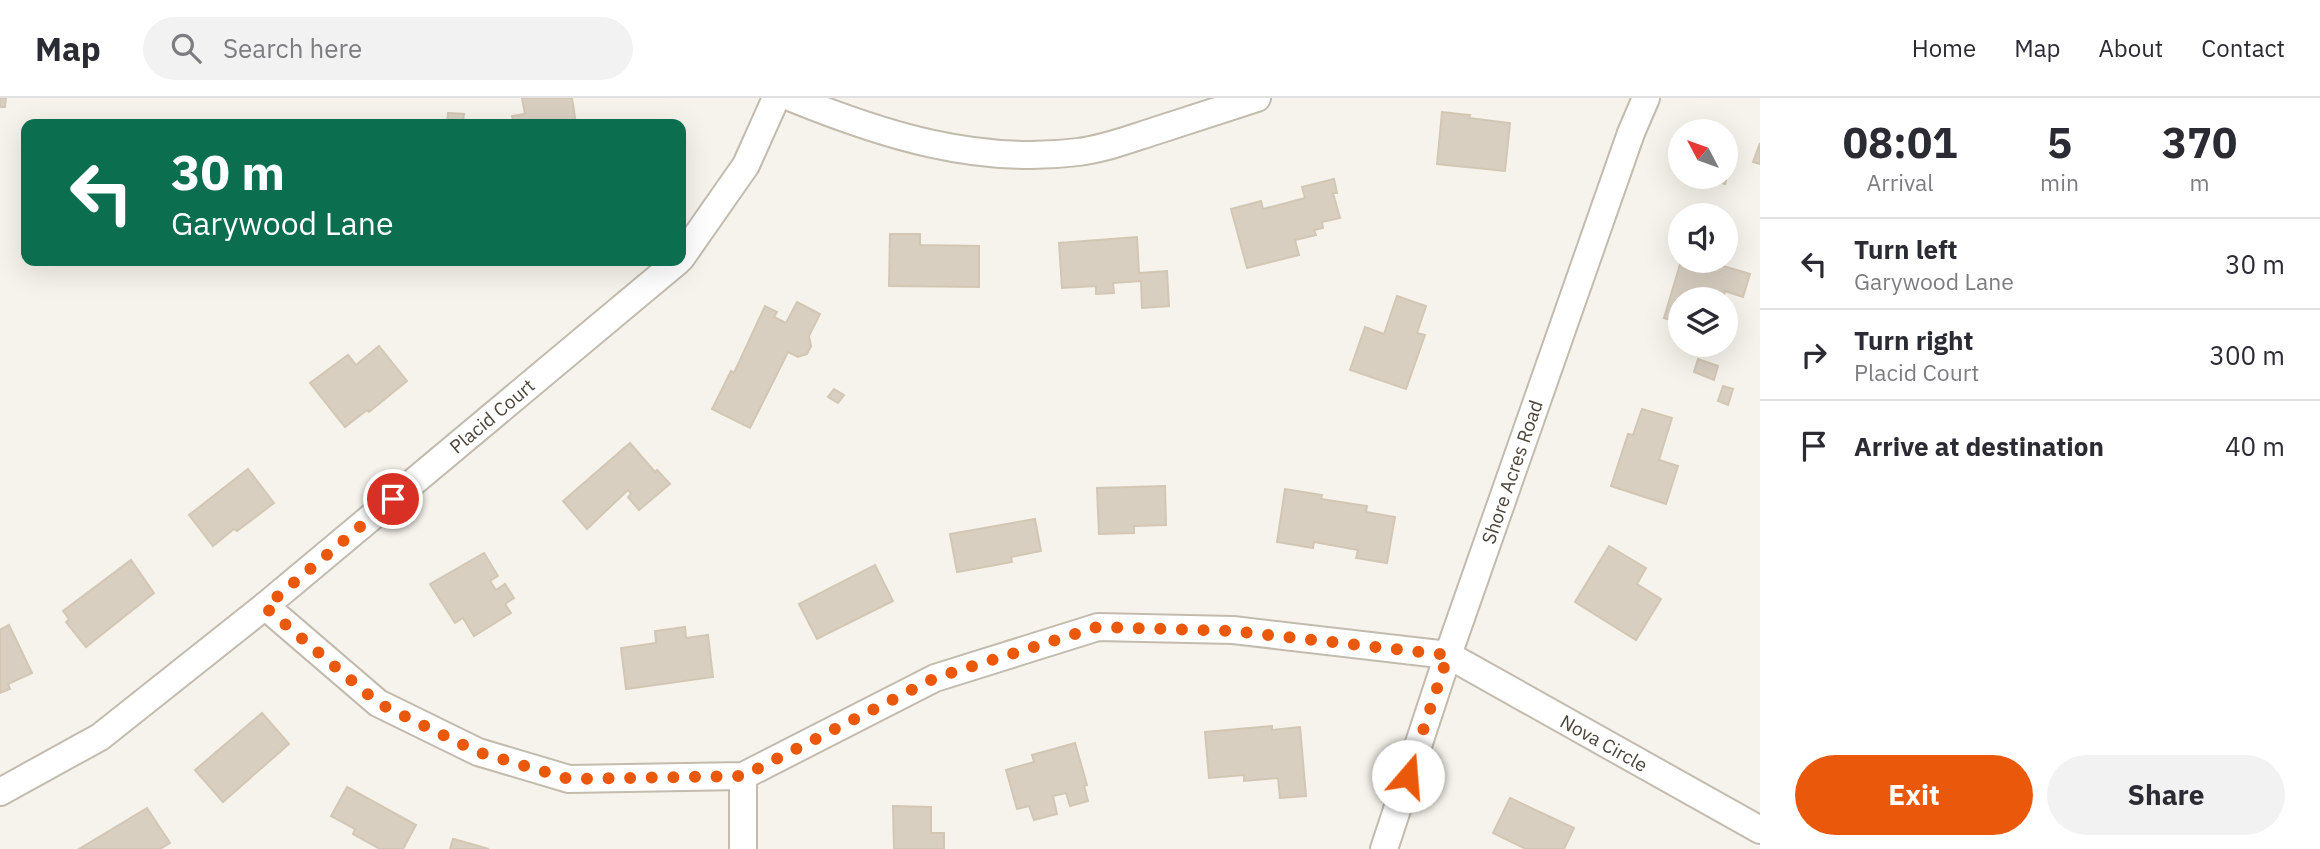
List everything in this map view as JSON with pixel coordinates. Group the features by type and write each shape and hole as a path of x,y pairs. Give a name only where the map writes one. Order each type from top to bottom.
{"street":[{"name":"Placid Court","path":"686,249 746,165 776,98"},
{"path":"792,98 848,121 898,136 954,149 1017,157 1080,152 1131,139 1257,98"},
{"name":"Shore Acres Road","path":"1384,849 1448,655 1631,133 1646,98"},
{"name":"Placid Court","path":"0,792 100,737 265,607 671,266"},
{"path":"265,607 378,703 478,752 569,779 743,776 935,678 1097,627 1233,631 1448,655"},
{"name":"Nova Circle","path":"1448,655 1760,830"},
{"path":"743,776 743,849"}],"building":[{"path":"0,98 6,98 5,107 0,107"},
{"path":"522,98 572,98 575,119 513,119 512,116 525,114"},
{"path":"1442,112 1510,123 1505,171 1437,164"},
{"path":"448,113 464,114 464,119 447,119"},
{"path":"1760,143 1760,164 1753,162"},
{"path":"1334,179 1337,193 1333,193 1340,218 1322,222 1323,228 1314,230 1316,235 1295,240 1299,255 1247,268 1231,209 1261,201 1263,209 1305,198 1302,187"},
{"path":"890,234 920,234 920,245 979,246 979,287 889,286"},
{"path":"1137,237 1139,273 1167,271 1169,306 1142,308 1141,281 1113,283 1114,293 1096,294 1096,286 1062,288 1059,243"},
{"path":"1738,270 1750,274 1743,297 1738,295 1738,287 1673,287 1677,273 1738,273"},
{"path":"1397,296 1426,306 1417,333 1425,335 1406,389 1350,370 1365,327 1384,334"},
{"path":"797,302 820,314 809,336 811,346 807,354 798,357 788,352 750,428 712,409 731,371 734,373 765,306 777,312 774,317 786,323"},
{"path":"379,346 407,381 369,412 367,410 345,427 310,383 348,355 356,365"},
{"path":"1698,359 1718,366 1714,380 1694,372"},
{"path":"1723,386 1733,389 1728,405 1718,401"},
{"path":"834,389 844,395 838,403 828,397"},
{"path":"1642,409 1672,418 1659,460 1678,466 1666,504 1611,486 1628,434 1633,435"},
{"path":"630,443 655,472 657,470 670,484 639,510 628,497 631,494 628,490 587,529 563,501"},
{"path":"248,469 274,503 213,546 189,515"},
{"path":"1165,486 1166,525 1134,526 1134,533 1099,534 1097,488"},
{"path":"1285,489 1322,495 1321,499 1367,506 1366,512 1395,517 1387,563 1356,558 1358,550 1314,542 1313,548 1277,542"},
{"path":"1035,519 1041,551 1011,557 1012,562 957,572 950,534"},
{"path":"1609,546 1646,568 1637,584 1661,599 1636,640 1575,602"},
{"path":"484,553 498,576 490,581 496,590 505,584 514,598 505,604 511,613 474,636 463,618 455,623 430,584"},
{"path":"131,560 154,593 86,647 66,622 69,619 63,611"},
{"path":"875,565 893,601 817,639 799,604"},
{"path":"9,625 32,673 8,684 10,689 0,693 0,630"},
{"path":"685,627 686,638 708,635 713,677 626,689 621,648 656,643 655,631"},
{"path":"262,713 289,744 223,802 195,770"},
{"path":"1272,726 1272,730 1300,727 1306,796 1280,798 1278,778 1244,781 1244,775 1209,778 1205,732"},
{"path":"1075,743 1087,785 1084,786 1088,801 1070,806 1066,793 1053,796 1057,814 1034,820 1029,806 1017,809 1006,770 1034,762 1032,755"},
{"path":"347,787 416,825 403,849 380,849 353,834 355,829 331,816"},
{"path":"1510,798 1574,828 1564,849 1526,849 1493,833"},
{"path":"893,806 931,807 931,833 944,833 944,849 894,849"},
{"path":"147,808 170,843 160,849 79,849"},
{"path":"454,839 489,849 450,849"}],"route":[{"path":"393,499 265,607 378,703 478,752 569,779 743,776 935,678 1097,627 1233,631 1448,655 1408,776"}]}
